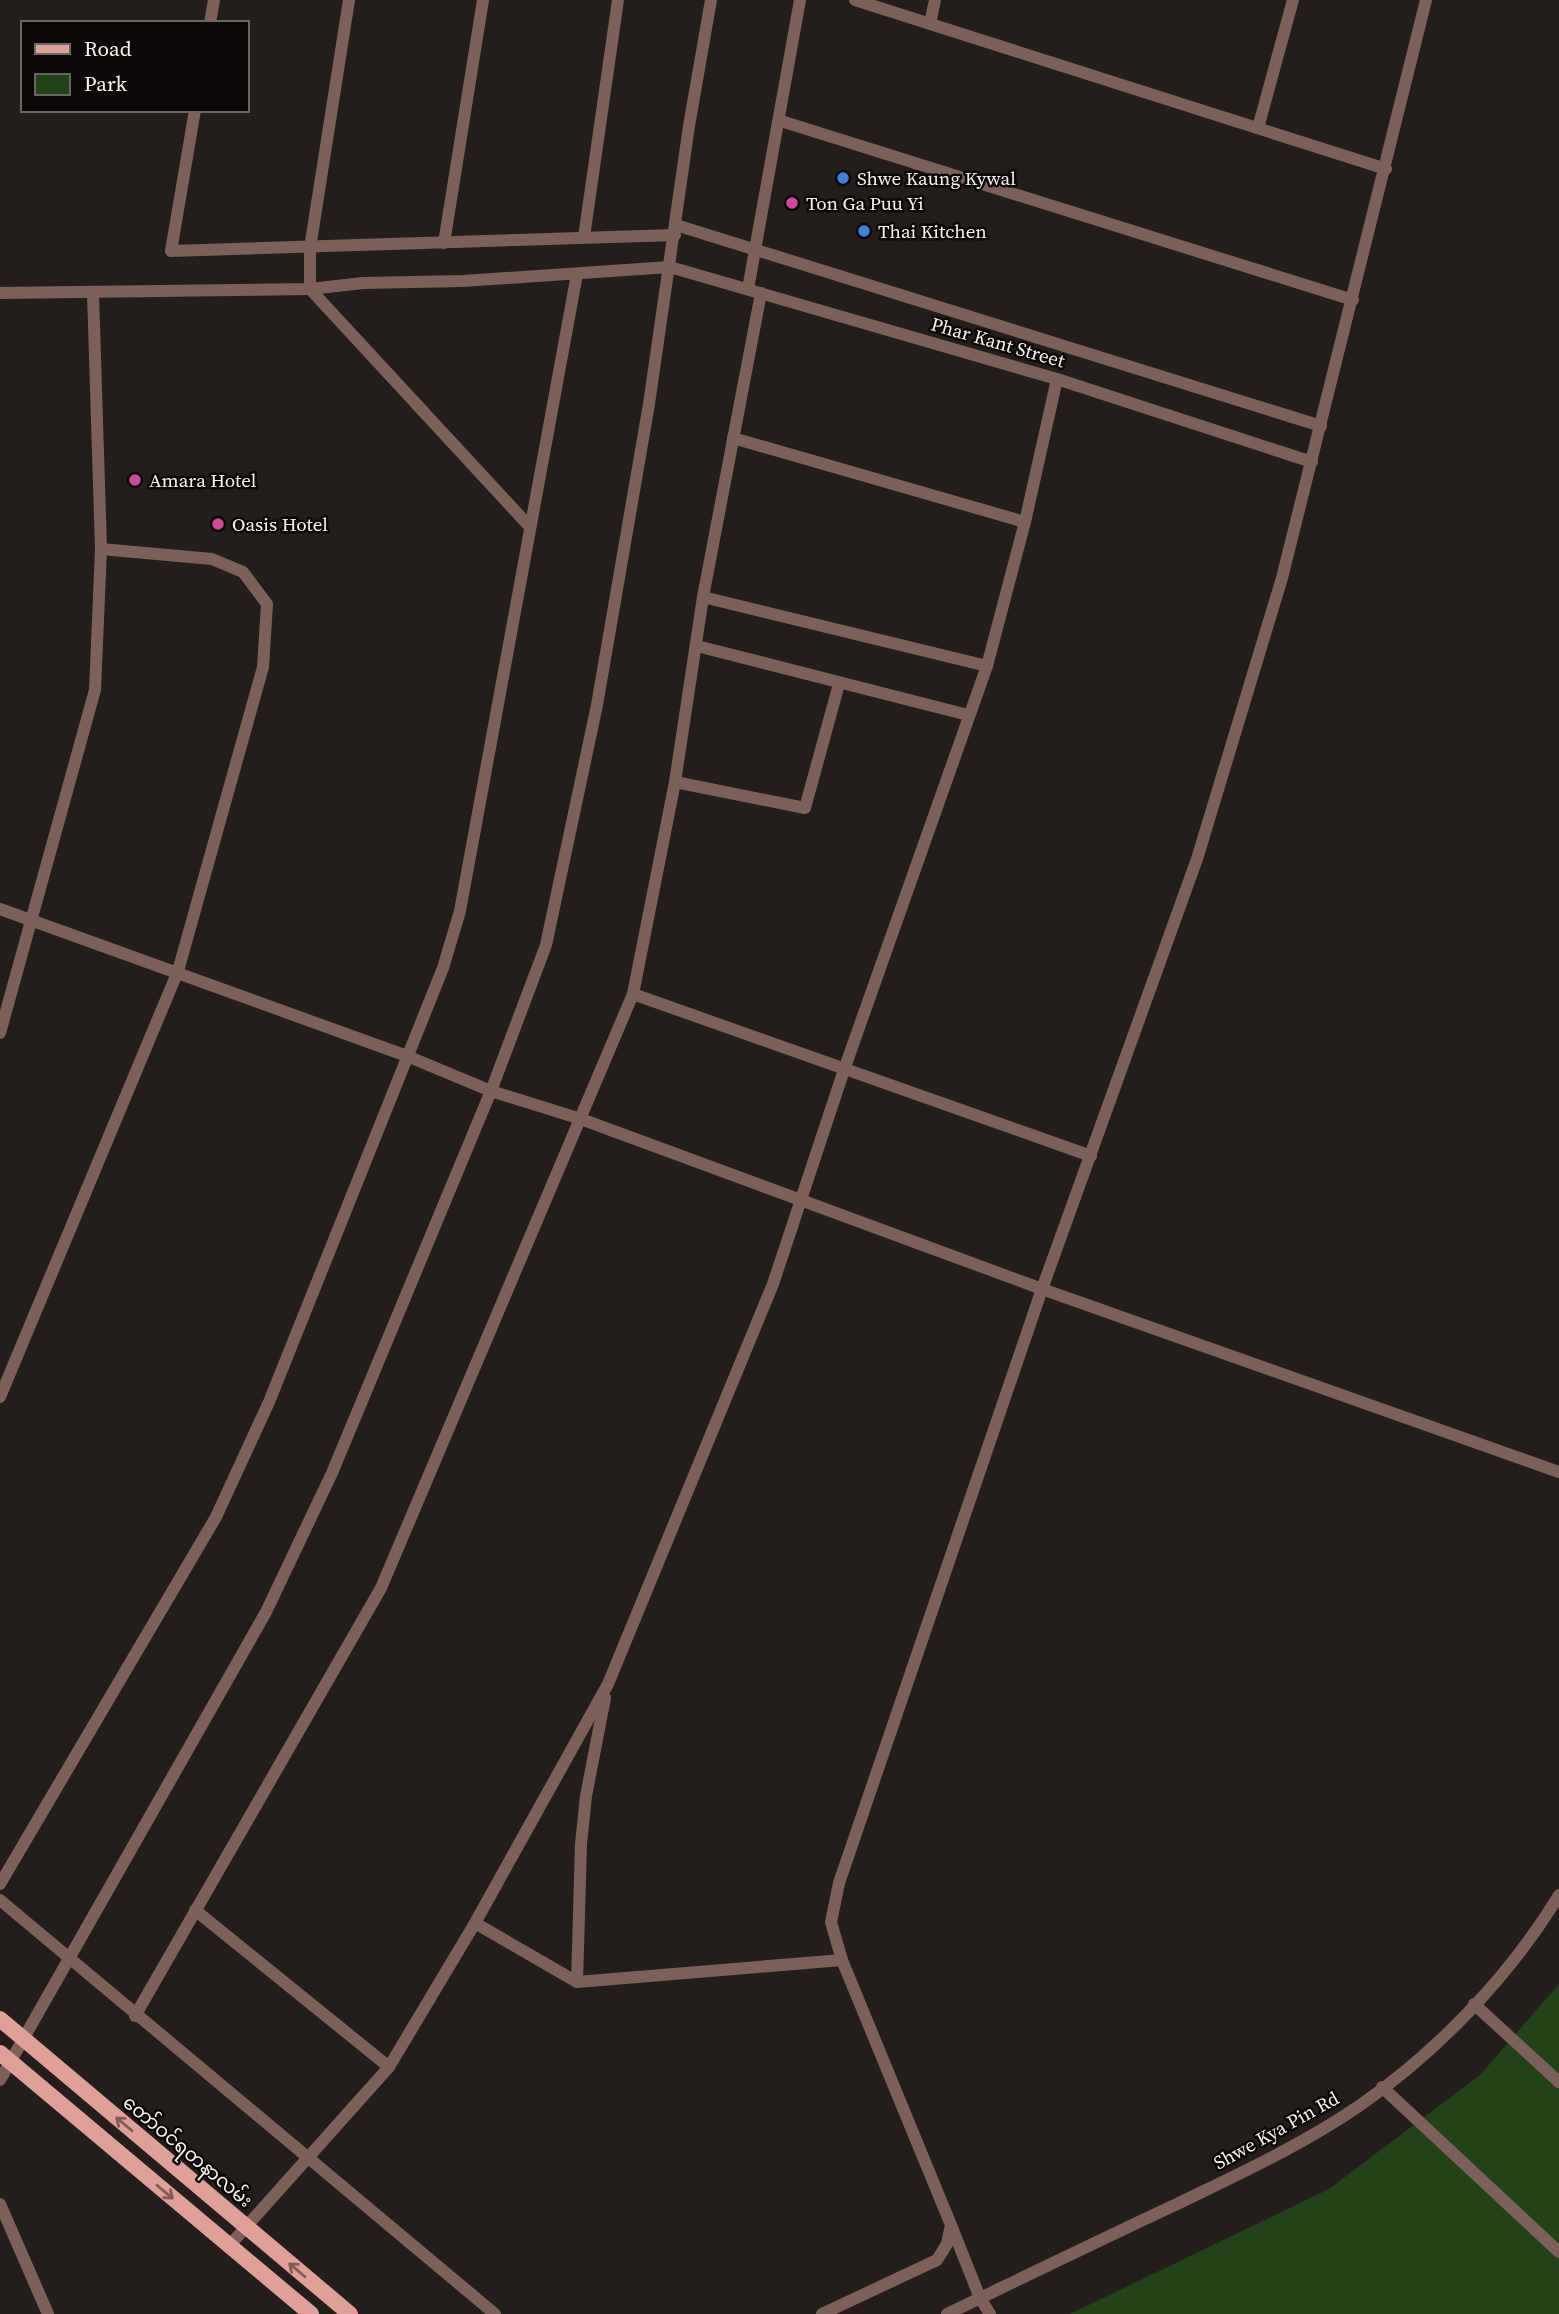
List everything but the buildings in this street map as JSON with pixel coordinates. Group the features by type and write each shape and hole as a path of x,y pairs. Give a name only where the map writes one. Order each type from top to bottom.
{"main road":[{"name":"တော်ဝင်ရတနာလမ်း","path":"0,2019 350,2314"},
{"path":"5,2058 311,2314"}],"street":[{"path":"210,21 214,0"},
{"path":"349,0 310,248 310,289 530,527"},
{"path":"444,243 484,0"},
{"path":"584,237 618,0"},
{"path":"0,2080 5,2058 23,2038 266,1612 332,1473 491,1091 546,945 569,847 649,404 689,126 711,0"},
{"path":"748,289 781,121 800,0"},
{"path":"855,0 1386,169"},
{"path":"930,24 935,0"},
{"path":"1258,128 1293,0"},
{"path":"990,2314 980,2298 842,1960 831,1922 839,1882 1042,1289 1197,859 1282,578 1426,0"},
{"path":"195,112 171,251 444,243 676,230 1321,426"},
{"path":"781,121 1353,300"},
{"path":"0,293 310,289 363,283 577,274 670,267"},
{"name":"Phar Kant Street","path":"670,267 1056,379 1312,462"},
{"path":"0,1884 216,1517 269,1402 443,968 460,911 577,274"},
{"path":"0,1032 95,690 102,549 93,293"},
{"path":"135,2016 381,1588 633,994 675,782 704,597 761,293"},
{"path":"229,2246 389,2067 475,1923 608,1684 773,1284 845,1067 987,666 1025,522 1056,379"},
{"path":"733,438 1025,522"},
{"path":"0,1397 81,1208 177,971 262,667 267,604 243,572 212,559 102,549"},
{"path":"704,597 987,666"},
{"path":"697,646 968,715"},
{"path":"675,782 805,807 839,684"},
{"path":"0,909 407,1056 491,1091 581,1119 1042,1289 1559,1472"},
{"path":"633,994 1091,1156"},
{"path":"577,1982 578,1881 584,1808 608,1684"},
{"path":"0,1900 135,2016 309,2157 495,2314"},
{"name":"Shwe Kya Pin Rd","path":"947,2314 1312,2136 1382,2087 1447,2032 1515,1957 1557,1902"},
{"path":"195,1910 389,2067"},
{"path":"475,1923 577,1982 842,1960"},
{"path":"1474,2004 1559,2082"},
{"path":"1382,2087 1559,2252"},
{"path":"0,2204 4,2223 48,2314"},
{"path":"822,2314 937,2260 947,2244 951,2225"}],"green space":[{"path":"1559,1984 1559,2314 1070,2314 1329,2189 1480,2075"}],"place":[{"name":"Shwe Kaung Kywal","path":"843,178"},
{"name":"Ton Ga Puu Yi","path":"792,203"},
{"name":"Thai Kitchen","path":"864,231"},
{"name":"Amara Hotel","path":"135,480"},
{"name":"Oasis Hotel","path":"218,524"}]}
